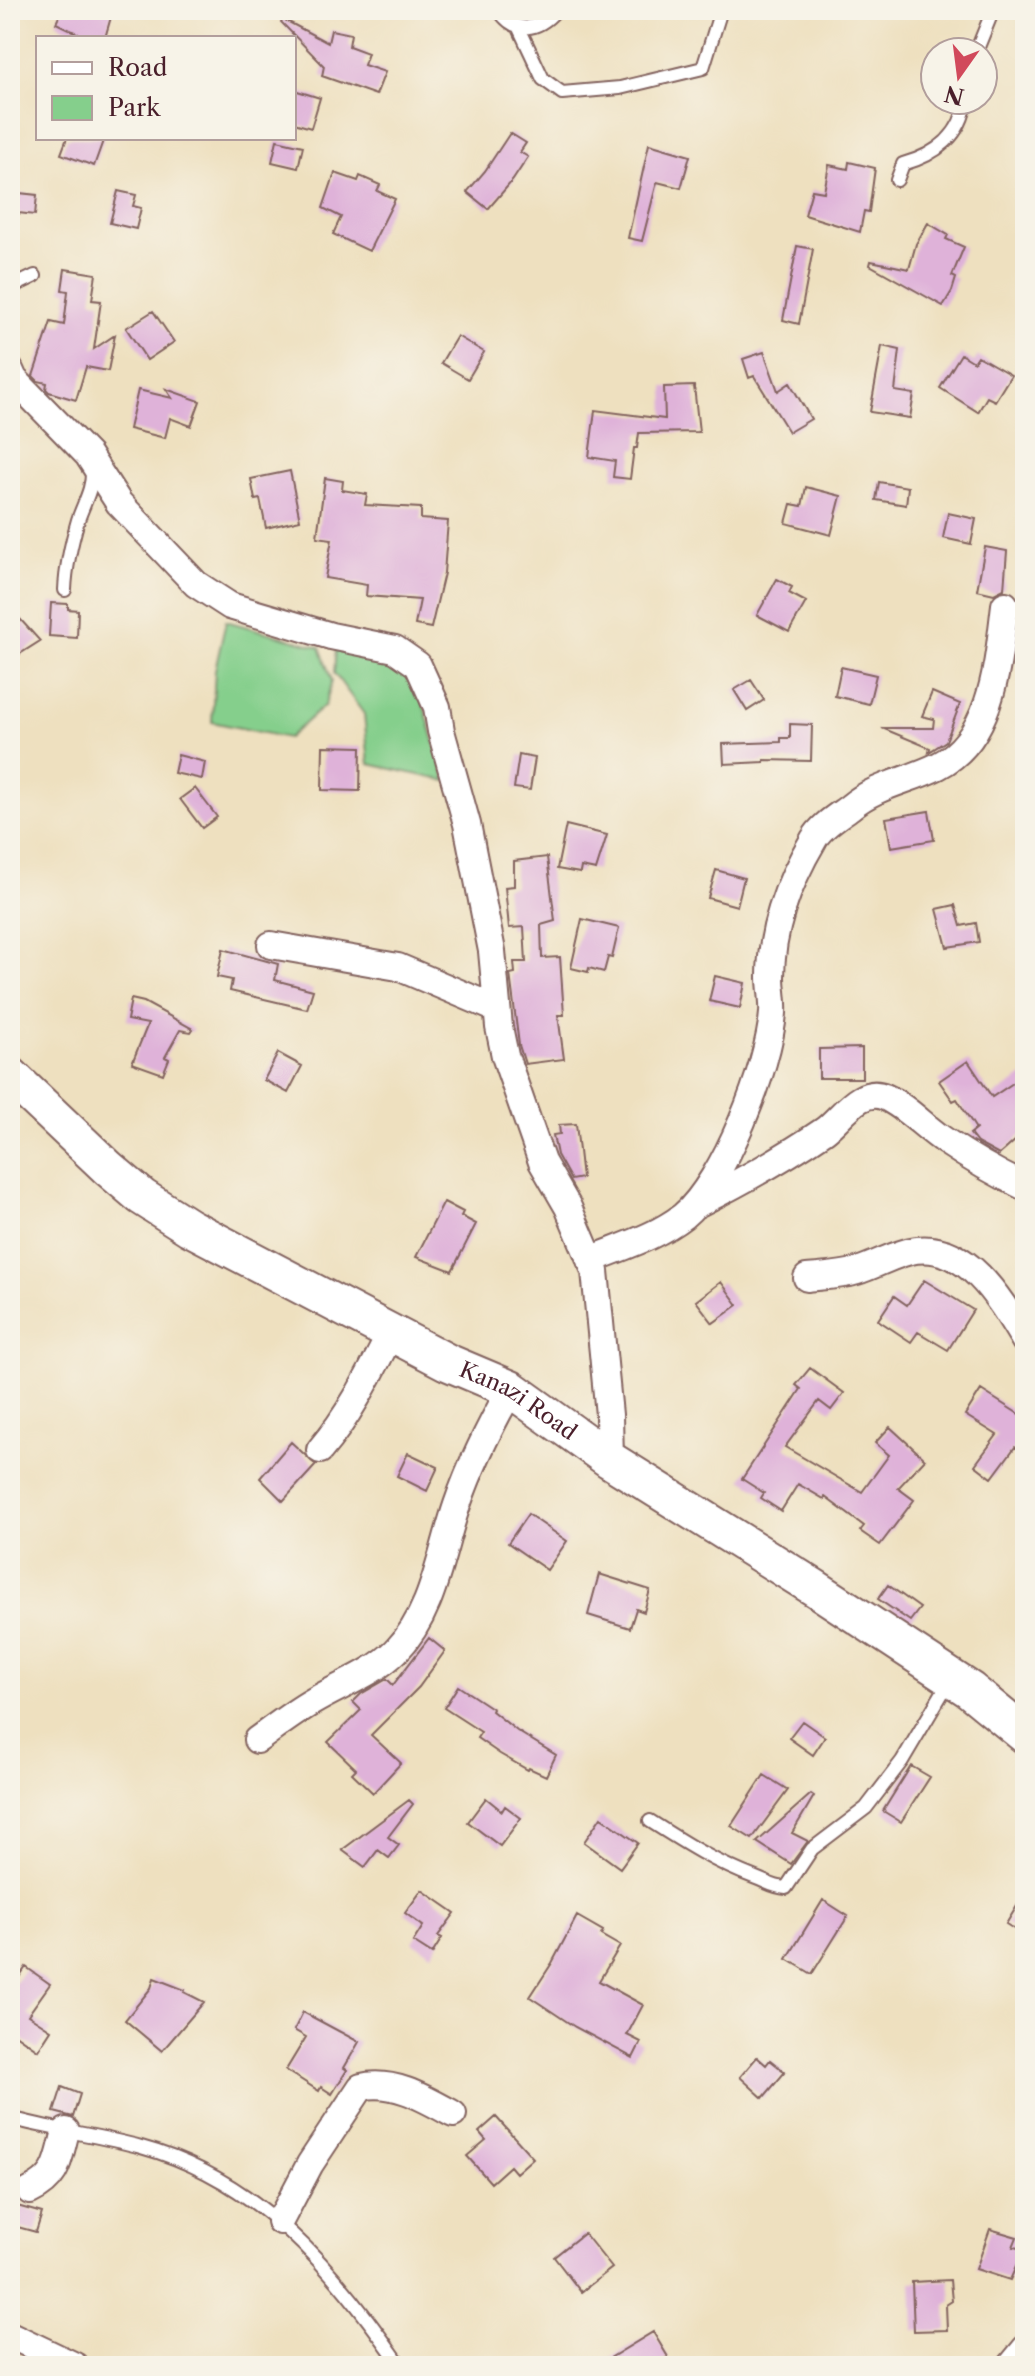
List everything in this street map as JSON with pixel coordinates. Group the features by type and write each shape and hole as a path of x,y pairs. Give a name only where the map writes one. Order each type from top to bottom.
{"main road":[{"name":"Kanazi Road","path":"10,1075 142,1197 189,1227 391,1333 447,1362 511,1389 610,1460 815,1588 1023,1728"}],"street":[{"path":"10,370 14,379 91,459 119,503 196,584 230,606 331,636 395,649 418,665 437,707 467,824 492,951 505,1056 542,1162 568,1207 595,1271 610,1460"},
{"path":"694,1206 731,1146 762,1068 774,1011 771,978 775,931 789,888 815,835 870,794 938,766 958,752 974,731 989,698 1005,605"},
{"path":"271,945 398,967 497,1009"},
{"path":"590,1260 653,1234 694,1206 793,1151 827,1128 864,1095 876,1095 900,1106 945,1141 1025,1187"},
{"path":"807,1278 848,1274 888,1257 918,1250 947,1254 983,1280 1025,1341"},
{"path":"320,1450 356,1400 391,1333"},
{"path":"257,1740 313,1701 355,1679 395,1651 416,1623 431,1592 457,1504 484,1438 511,1389"},
{"path":"280,2221 310,2164 361,2087 375,2084 402,2090 453,2114"},
{"path":"30,2191 42,2185 55,2171 66,2131"},
{"path":"10,2335 75,2366"},
{"path":"1011,2366 1025,2349"}],"lane":[{"path":"499,10 512,25 519,28 537,25 556,10"},
{"path":"519,28 543,79 562,93 620,88 703,68 721,10"},
{"path":"982,36 993,10"},
{"path":"897,180 903,164 923,158 946,142 964,116"},
{"path":"10,288 35,276"},
{"path":"65,590 66,563 80,514 93,485 91,459"},
{"path":"650,1821 702,1855 734,1871 760,1879 771,1887 786,1888 812,1849 866,1808 902,1761 951,1678"},
{"path":"10,2118 141,2147 197,2167 280,2221 316,2255 369,2319 401,2366"}],"green space":[{"path":"226,621 320,647 332,681 325,705 288,738 212,722 215,670"},
{"path":"336,649 413,669 446,781 369,764 364,714 334,673"}],"building":[{"path":"62,10 113,10 106,36 83,36 56,23"},
{"path":"283,19 328,43 331,30 351,34 349,46 368,53 364,65 385,72 376,95 322,76 324,66 281,22"},
{"path":"296,91 320,98 311,128 296,124"},
{"path":"510,133 526,143 520,152 528,157 488,209 467,192"},
{"path":"66,140 103,140 94,166 61,154"},
{"path":"277,140 303,146 298,168 272,162"},
{"path":"649,144 690,156 681,188 657,182 642,241 628,238"},
{"path":"849,162 875,168 869,212 864,211 860,232 805,215 812,190 824,192 829,165 848,169"},
{"path":"335,173 358,181 360,176 380,185 377,191 395,199 369,251 333,234 341,217 323,208"},
{"path":"118,191 136,195 133,206 141,208 136,229 110,223"},
{"path":"10,192 37,195 35,215 10,212"},
{"path":"928,223 948,235 946,239 964,247 952,276 956,278 952,291 943,306 870,265 871,261 909,269 916,244"},
{"path":"797,246 813,249 799,324 783,320"},
{"path":"65,269 96,274 92,300 101,301 94,349 115,335 108,371 86,367 76,400 49,392 47,383 33,376 51,322 64,325 68,291 62,290"},
{"path":"153,311 174,342 147,360 126,328"},
{"path":"457,336 484,352 468,379 441,363"},
{"path":"882,346 900,350 895,391 914,394 910,418 870,412"},
{"path":"764,352 778,391 790,383 811,419 789,432 754,376 749,378 743,359"},
{"path":"961,354 974,362 978,356 1011,375 995,401 987,397 978,412 940,388"},
{"path":"694,386 699,432 639,433 630,479 613,477 615,461 589,457 595,410 665,419 664,387"},
{"path":"166,389 200,401 191,426 170,418 165,438 129,429 138,390 172,398"},
{"path":"290,471 300,520 266,528 260,499 255,500 251,479"},
{"path":"325,478 343,481 342,490 367,494 365,505 421,508 421,519 448,521 444,573 431,628 415,625 420,600 366,596 367,585 325,578 332,539 317,537"},
{"path":"879,482 908,487 906,505 876,500"},
{"path":"806,487 841,496 831,535 786,523 791,504 802,506"},
{"path":"948,513 976,519 971,544 943,538"},
{"path":"985,547 1007,551 1004,589 994,594 977,590"},
{"path":"777,579 792,587 789,593 806,602 789,632 757,615"},
{"path":"51,603 68,604 68,609 78,610 77,638 49,636"},
{"path":"10,608 40,641 18,655 10,642"},
{"path":"841,667 876,675 869,704 835,696"},
{"path":"751,680 764,700 747,711 734,690"},
{"path":"932,692 960,704 946,741 929,752 930,748 882,728 933,728 934,719 922,716"},
{"path":"790,724 812,725 811,761 764,760 724,764 723,744 781,742 781,738 790,738"},
{"path":"323,746 361,747 360,791 322,790"},
{"path":"178,755 205,762 202,779 174,773"},
{"path":"519,755 535,758 530,790 514,788"},
{"path":"195,788 217,817 202,828 180,799"},
{"path":"929,811 934,840 891,847 886,818"},
{"path":"566,825 607,835 596,870 581,867 580,873 557,869"},
{"path":"547,857 555,921 541,925 542,958 560,957 564,1015 558,1015 564,1059 525,1064 519,1045 510,974 515,973 514,962 526,962 524,927 509,928 505,887 514,886 514,861"},
{"path":"716,870 744,878 737,906 708,898"},
{"path":"955,905 961,926 976,923 979,942 947,947 937,909"},
{"path":"582,919 619,928 612,958 608,957 604,972 571,968"},
{"path":"223,949 278,964 275,980 313,990 307,1009 230,991 232,980 217,977"},
{"path":"715,976 745,983 740,1008 709,1001"},
{"path":"131,999 144,1002 193,1029 191,1032 180,1030 165,1057 169,1059 163,1074 132,1063 148,1024 127,1020"},
{"path":"862,1048 862,1078 819,1078 819,1049"},
{"path":"278,1053 302,1066 288,1093 264,1080"},
{"path":"968,1061 992,1097 1025,1075 1025,1132 999,1155 977,1143 970,1134 976,1129 957,1099 953,1101 939,1081"},
{"path":"576,1124 582,1178 571,1180 557,1155 553,1135 560,1134 559,1125"},
{"path":"444,1202 463,1212 461,1216 476,1224 452,1271 416,1257"},
{"path":"924,1280 973,1310 948,1350 918,1332 911,1342 878,1320 894,1296 907,1305"},
{"path":"721,1282 738,1305 713,1323 696,1301"},
{"path":"810,1368 844,1393 831,1410 819,1401 785,1447 862,1492 889,1455 875,1443 890,1427 925,1459 898,1488 914,1500 880,1545 860,1531 864,1526 825,1497 798,1484 781,1511 761,1498 764,1493 742,1479 801,1389 796,1385"},
{"path":"981,1390 1025,1418 1025,1453 1015,1447 992,1478 975,1465 997,1435 965,1415"},
{"path":"291,1442 316,1465 283,1501 260,1478"},
{"path":"408,1453 438,1467 427,1491 397,1476"},
{"path":"528,1514 567,1541 547,1570 508,1543"},
{"path":"599,1574 650,1590 644,1612 636,1609 630,1628 588,1615"},
{"path":"888,1585 920,1608 910,1621 878,1599"},
{"path":"429,1638 445,1651 419,1687 371,1735 401,1763 373,1793 352,1773 356,1769 328,1742 361,1710 353,1702 387,1679 393,1685"},
{"path":"458,1686 493,1709 517,1731 556,1755 546,1776 500,1754 477,1738 481,1732 444,1708"},
{"path":"802,1721 825,1737 813,1755 789,1738"},
{"path":"911,1766 930,1777 901,1822 883,1811"},
{"path":"764,1775 788,1790 752,1839 731,1826"},
{"path":"811,1794 814,1796 792,1833 808,1841 791,1864 757,1842"},
{"path":"486,1798 502,1811 505,1806 521,1818 500,1846 468,1822"},
{"path":"409,1800 413,1804 388,1837 399,1845 389,1858 378,1850 365,1867 342,1850"},
{"path":"601,1817 638,1843 620,1868 584,1842"},
{"path":"422,1890 455,1913 438,1936 442,1938 432,1954 413,1942 423,1926 405,1913"},
{"path":"1025,1893 1025,1936 1006,1924"},
{"path":"823,1900 848,1916 812,1974 787,1959"},
{"path":"577,1916 603,1931 601,1935 620,1946 599,1981 643,2005 627,2035 641,2042 633,2058 575,2027 530,1997"},
{"path":"26,1967 50,1984 28,2015 51,2030 38,2050 15,2034 10,2042 10,1990"},
{"path":"154,1978 185,1990 204,2002 162,2051 125,2020 151,1988"},
{"path":"303,2012 359,2042 332,2094 321,2087 319,2091 286,2070 306,2037 294,2030"},
{"path":"757,2057 766,2065 770,2060 785,2072 763,2098 740,2077"},
{"path":"62,2087 80,2094 73,2117 54,2112"},
{"path":"496,2117 533,2158 516,2173 510,2166 491,2183 467,2156 486,2140 479,2132"},
{"path":"10,2204 42,2213 36,2232 10,2225"},
{"path":"990,2229 1017,2237 1013,2247 1024,2249 1010,2280 976,2269"},
{"path":"584,2233 612,2268 581,2292 554,2257"},
{"path":"950,2280 952,2301 946,2305 947,2330 914,2331 912,2282"},
{"path":"653,2332 668,2357 653,2366 597,2366"}]}
